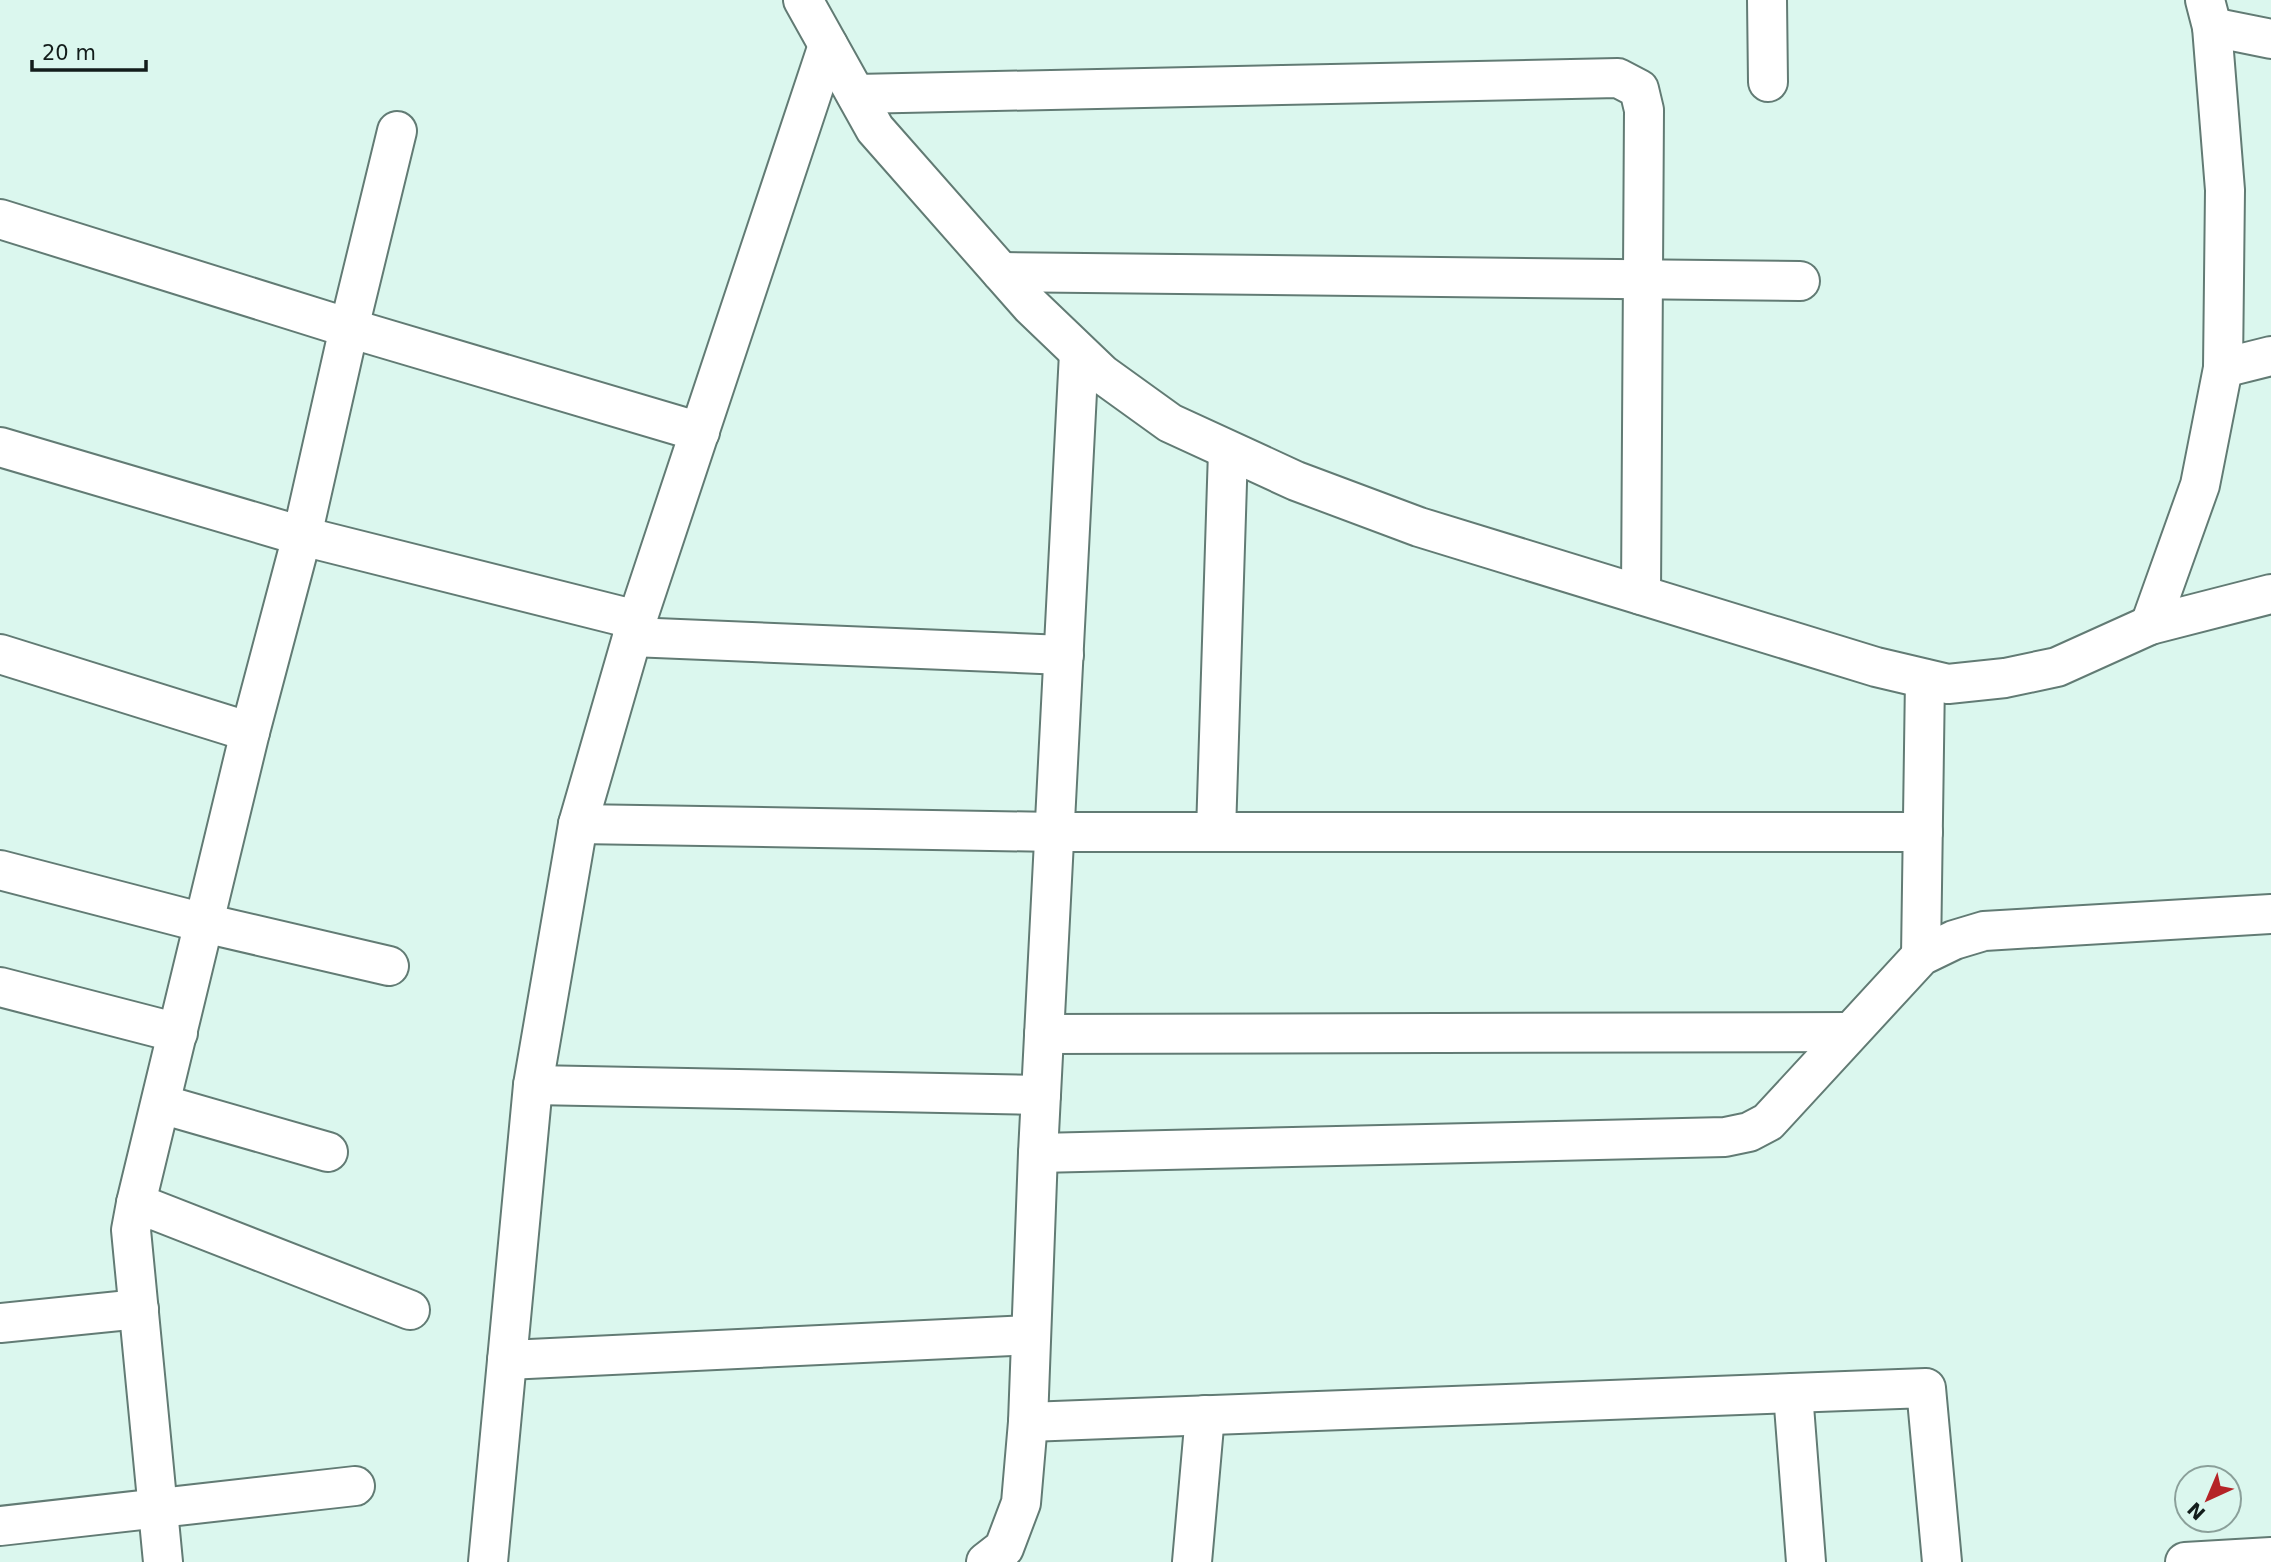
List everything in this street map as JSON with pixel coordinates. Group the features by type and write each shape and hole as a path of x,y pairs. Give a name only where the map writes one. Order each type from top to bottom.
{"street":[{"path":"803,0 875,128 1031,306 1079,353 1102,374 1170,424 1296,481 1419,527 1876,667 1948,684 2005,678 2057,667 2150,625 2271,594"},
{"path":"1767,0 1768,82"},
{"path":"2150,625 2200,485 2223,369 2224,190 2208,14 2271,39"},
{"path":"488,1562 533,1085 578,824 635,629 828,45"},
{"path":"856,94 1618,78 1639,89 1644,110 1641,595"},
{"path":"163,1562 131,1230 250,732 302,536 397,131"},
{"path":"0,219 349,328 700,432"},
{"path":"1001,272 1800,281"},
{"path":"986,1562 1004,1548 1021,1503 1028,1422 1038,1153 1079,353"},
{"path":"2223,369 2271,356"},
{"path":"0,447 302,536 635,629 1064,655"},
{"path":"1216,832 1228,451"},
{"path":"0,654 250,732"},
{"path":"1920,956 1925,678"},
{"path":"578,824 1055,832 1923,832"},
{"path":"0,870 204,923 389,966"},
{"path":"1038,1153 1725,1137 1749,1132 1768,1122 1920,956 1954,940 1984,931 2271,914"},
{"path":"0,987 178,1032"},
{"path":"1044,1034 1850,1032"},
{"path":"533,1085 1041,1096"},
{"path":"161,1104 328,1152"},
{"path":"136,1203 410,1310"},
{"path":"0,1323 139,1309"},
{"path":"507,1360 1031,1335"},
{"path":"1028,1422 1926,1388 1942,1562"},
{"path":"1793,1393 1806,1562"},
{"path":"1192,1562 1205,1415"},
{"path":"0,1526 355,1486"},
{"path":"2185,1562 2271,1558"}]}
